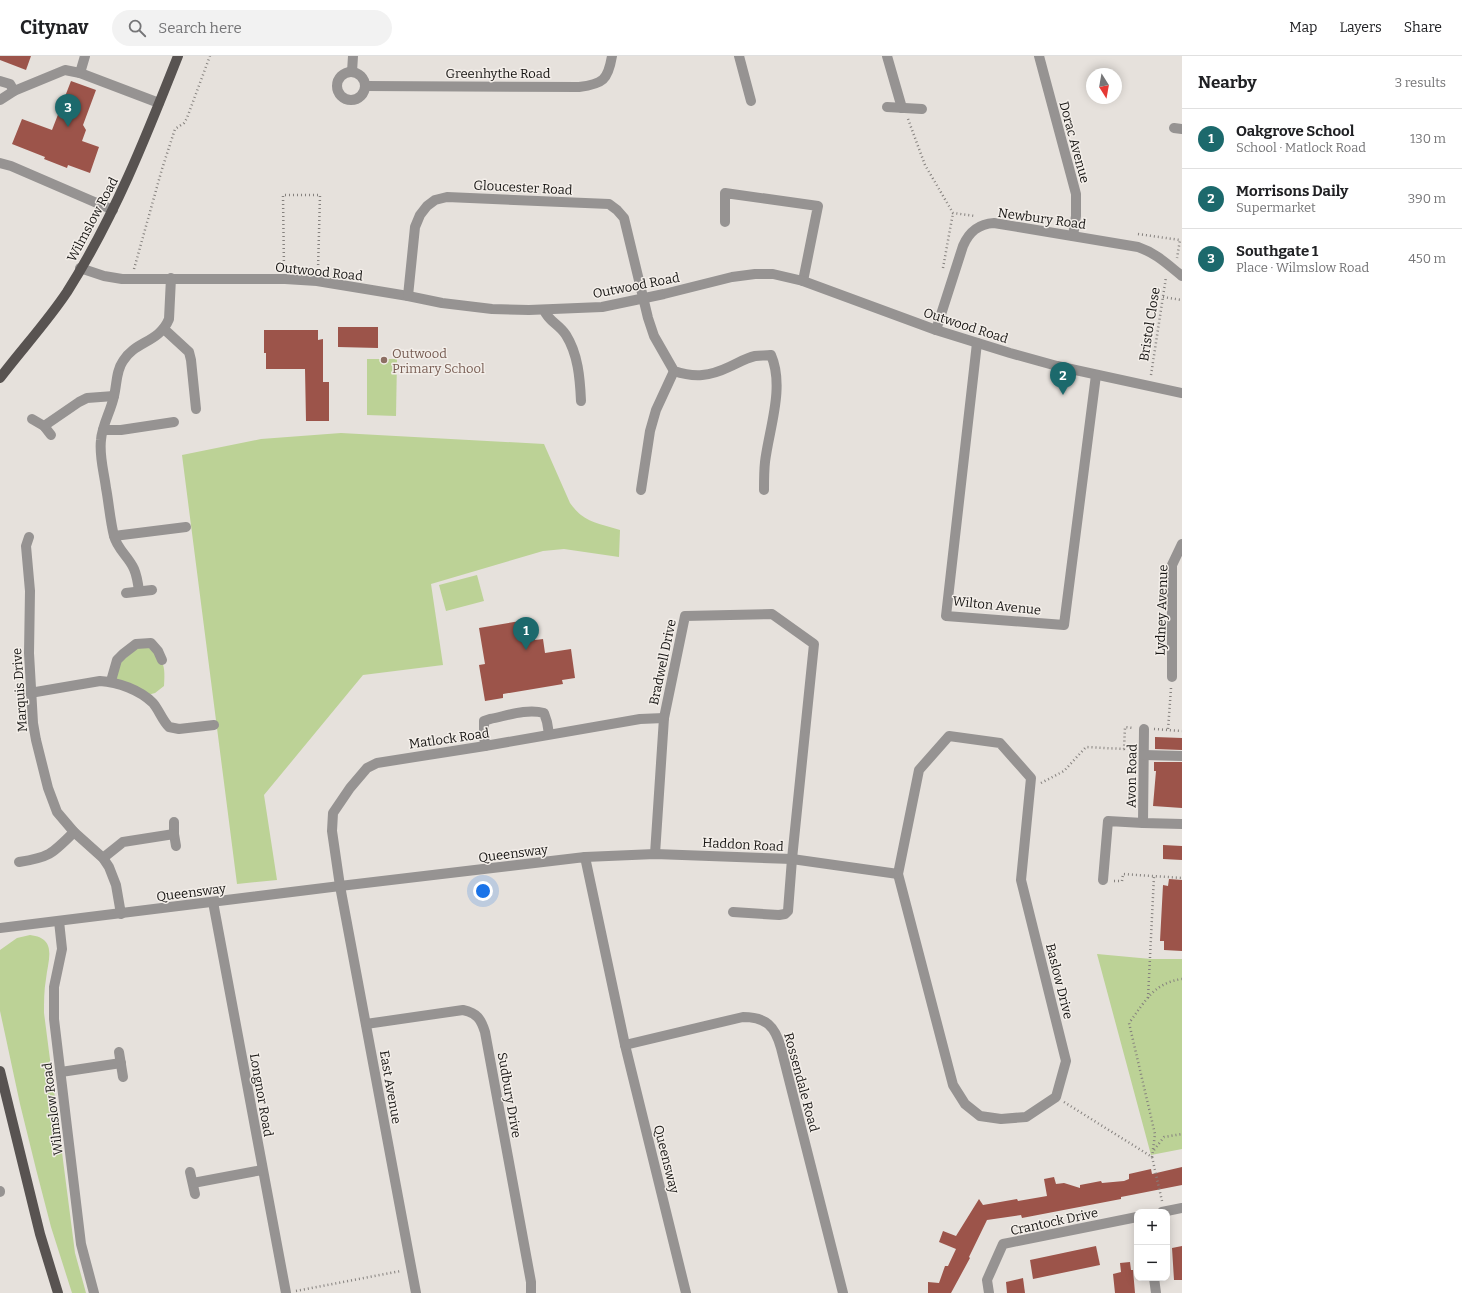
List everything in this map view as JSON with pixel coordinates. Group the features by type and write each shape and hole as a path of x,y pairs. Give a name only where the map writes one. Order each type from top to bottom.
{"main road":[{"name":"Wilmslow Road","path":"0,378 62,298 113,210 141,148 178,56"},
{"path":"0,1071 40,1234 58,1293"}],"street":[{"path":"80,73 85,56"},
{"path":"352,72 353,56"},
{"name":"Greenhythe Road","path":"364,86 578,87 599,83 605,79 610,67 612,56"},
{"path":"739,56 751,101"},
{"path":"887,56 902,108"},
{"name":"Dorac Avenue","path":"1039,56 1076,194 1076,216 1073,236"},
{"path":"0,100 14,91 60,71 70,70 159,103"},
{"path":"352,72 361,77 364,86 363,92 358,97 351,100 344,98 339,94 337,82 345,73 352,72"},
{"path":"0,81 10,84 14,91"},
{"path":"887,107 922,109"},
{"path":"0,163 11,166 113,210"},
{"path":"725,222 725,193 818,206 803,281"},
{"name":"Gloucester Road","path":"408,296 415,227 427,206 434,200 447,197 609,204 624,218 648,318 654,336 674,371"},
{"name":"Newbury Road","path":"936,330 967,237 979,226 987,224 994,223 1138,247 1149,250 1182,276"},
{"name":"Outwood Road","path":"80,268 108,277 131,279 285,279 317,281 442,303 492,309 544,310 602,307 644,299 732,277 755,274 773,274 803,281 936,330 977,343 1057,366 1182,393"},
{"path":"139,591 134,568 117,544 114,536 101,454 101,438 114,396 119,369 122,362 133,350 155,338 164,329 169,319 171,278"},
{"path":"544,310 547,317 565,334 570,344 577,363 581,401"},
{"path":"164,329 189,352 196,409"},
{"name":"Wilton Avenue","path":"977,343 946,616 1064,625 1096,375"},
{"path":"641,490 650,430 656,410 674,371 697,376 720,371 756,356 771,355 775,364 777,393 765,462 764,490"},
{"path":"44,426 83,400 96,397 114,396"},
{"path":"32,419 44,426 51,435"},
{"path":"103,430 121,430 174,422"},
{"path":"114,536 186,527"},
{"name":"Marquis Drive","path":"29,537 26,546 30,591 28,653 30,693 36,740 48,788 57,812 74,832 103,858 113,875 121,914"},
{"name":"Lydney Avenue","path":"1172,678 1172,565 1182,544"},
{"path":"126,593 152,590"},
{"name":"Bradwell Drive","path":"655,854 664,718 685,616 772,614 814,644 792,860"},
{"path":"111,681 117,660 136,644 151,643 158,651 162,660"},
{"path":"30,693 100,681 111,681 122,684 144,696 153,704 169,727 179,730 214,725"},
{"path":"485,746 484,722 490,718 537,711 544,713 549,734"},
{"name":"Matlock Road","path":"340,886 332,831 333,813 350,788 367,768 388,760 485,746 640,719 664,718"},
{"name":"Avon Road","path":"1143,823 1144,729"},
{"name":"Baslow Drive","path":"949,736 1000,743 1031,778 1021,880 1066,1060 1056,1097 1026,1117 1001,1119 980,1116 964,1104 953,1085 898,874 919,770 949,736"},
{"path":"1144,755 1182,756"},
{"name":"Avon Road","path":"1103,880 1108,821 1182,824"},
{"path":"174,822 176,846"},
{"path":"19,862 34,860 49,855 74,832"},
{"path":"103,858 123,842 174,834"},
{"name":"Haddon Road","path":"585,857 655,854 792,860 898,874"},
{"name":"Queensway","path":"0,928 585,857 625,1045 686,1293"},
{"path":"733,912 780,916 785,914 788,911 792,860"},
{"name":"East Avenue","path":"340,886 416,1293"},
{"name":"Longnor Road","path":"213,902 285,1293"},
{"name":"Wilmslow Road","path":"59,921 62,949 54,987 54,1019 81,1244 94,1293"},
{"name":"Sudbury Drive","path":"366,1024 463,1010 480,1018 485,1032 531,1282 531,1293"},
{"name":"Rossendale Road","path":"625,1045 743,1017 757,1018 764,1021 775,1030 778,1036 843,1293"},
{"path":"119,1052 123,1078"},
{"path":"61,1072 121,1063"},
{"path":"193,1183 262,1170"},
{"path":"190,1172 195,1194"},
{"path":"1170,1211 1182,1208"},
{"name":"Crantock Drive","path":"989,1293 987,1280 1003,1244 1134,1218"},
{"path":"1154,1281 1156,1293"}],"path":[{"path":"131,279 162,169 175,129 184,123 187,118 210,56"},
{"path":"902,108 925,165 953,213 981,217 987,224"},
{"path":"285,279 283,195 320,195 317,281"},
{"name":"Bristol Close","path":"1149,386 1168,265"},
{"path":"1163,297 1182,300"},
{"path":"1168,730 1172,678"},
{"path":"1030,789 1064,771 1086,747 1124,749 1125,728 1182,731"},
{"path":"1103,880 1122,881 1123,874 1182,878"},
{"path":"1148,998 1154,876"},
{"path":"1162,1209 1152,1157 1155,1134 1129,1023 1154,990 1168,982 1182,979"},
{"path":"1056,1097 1152,1157"},
{"path":"1152,1157 1154,1148 1164,1137 1182,1134"},
{"path":"285,1293 411,1269"}],"green space":[{"path":"367,359 397,359 396,416 367,415"},
{"path":"341,433 544,444 570,503 575,509 589,520 620,530 619,557 564,549 543,551 431,584 443,665 363,675 264,795 277,880 237,884 182,455 261,439"},
{"path":"477,575 484,601 446,611 439,585"},
{"path":"143,643 159,657 164,671 164,686 155,693 144,696 111,681 114,668"},
{"path":"30,935 45,940 49,951 44,991 44,1013 75,1253 86,1293 72,1293 51,1227 20,1104 0,1011 0,950 17,938"},
{"path":"1097,954 1151,959 1182,959 1182,1149 1151,1155"}],"building":[{"path":"0,56 31,56 26,70 0,60"},
{"path":"71,81 96,90 83,125 86,130 82,141 99,147 90,173 68,165 67,168 44,159 45,157 12,144 22,119 52,130"},
{"path":"338,327 378,327 378,348 338,347"},
{"path":"264,330 318,330 318,340 323,339 323,382 329,382 329,421 306,421 305,369 266,369"},
{"path":"532,619 535,640 543,639 545,653 571,649 575,678 562,680 563,684 503,694 503,698 485,701 479,665 485,664 479,628"},
{"path":"1155,737 1182,738 1182,750 1155,749"},
{"path":"1154,762 1182,762 1182,808 1153,806 1156,771 1154,771"},
{"path":"1163,845 1182,846 1182,860 1163,859"},
{"path":"1169,879 1182,880 1182,951 1164,950 1164,941 1160,941 1163,885 1168,886"},
{"path":"1182,1167 1182,1185 1121,1197 1121,1199 1022,1218 1021,1215 987,1220 969,1257 970,1258 951,1293 928,1293 928,1282 939,1283 945,1266 948,1266 956,1249 939,1242 943,1231 956,1236 979,1199 983,1205 1017,1199 1018,1201 1047,1196 1044,1179 1054,1177 1056,1184 1064,1183 1080,1188 1080,1185 1101,1181 1102,1183 1124,1181 1129,1179 1129,1174 1151,1169 1152,1174"},
{"path":"1096,1246 1100,1265 1033,1279 1030,1260"},
{"path":"1182,1246 1182,1280 1174,1280 1172,1248"},
{"path":"1130,1262 1131,1270 1133,1270 1135,1293 1115,1293 1113,1274 1121,1272 1120,1263"},
{"path":"1023,1278 1025,1293 1007,1293 1006,1282"}],"place":[{"name":"Southgate 1","path":"68,127"},
{"name":"Outwood Primary School","path":"384,360"},
{"name":"Morrisons Daily","path":"1063,395"},
{"name":"Oakgrove School","path":"526,650"}]}
